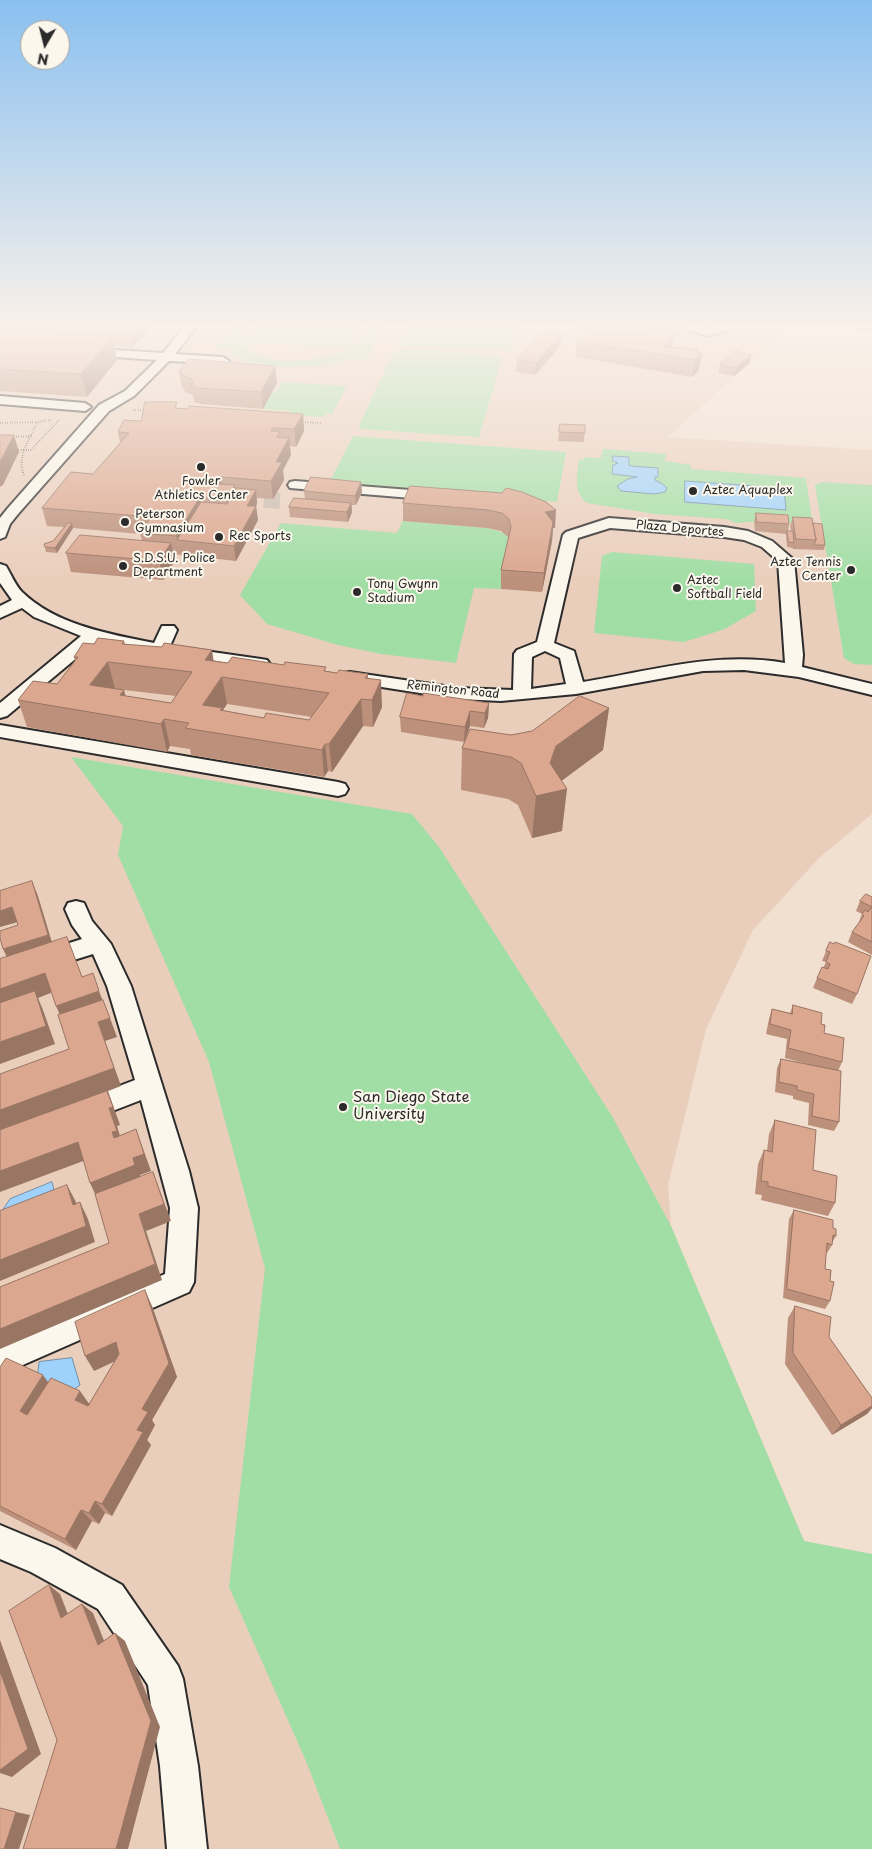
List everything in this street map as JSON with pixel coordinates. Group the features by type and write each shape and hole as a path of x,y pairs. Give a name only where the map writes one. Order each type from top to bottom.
{"street":[{"path":"0,534 3,524 13,511 102,410"},
{"path":"295,485 448,497"},
{"name":"Plaza Deportes","path":"545,645 571,535 609,523 748,536 767,544 786,560 794,655 793,669"},
{"path":"0,569 11,590 22,601 55,621 92,636 160,649 276,666"},
{"path":"0,613 22,601"},
{"path":"160,649 168,630"},
{"path":"0,712 92,636"},
{"path":"522,695 523,654 545,645 568,655 576,689"},
{"name":"Remington Road","path":"334,674 487,696 522,695 576,689 700,666 760,665 793,669 872,690"},
{"path":"824,677 828,696"},
{"path":"0,731 338,789"},
{"path":"0,1360 179,1282 184,1208 119,986 103,950 83,926 76,909"},
{"path":"0,974 97,943"},
{"path":"63,1119 148,1086"},
{"path":"0,1542 43,1560 110,1597 165,1679 179,1766 187,1849"}],"path":[{"path":"0,423 37,422 60,419 67,416"},
{"path":"8,450 31,450 60,419"},
{"path":"292,421 322,423"},
{"path":"21,471 21,459 37,422"},
{"path":"8,437 32,436"}],"shaded area":[{"name":"San Diego State University","path":"0,410 698,410 668,437 872,450 872,814 820,857 753,930 706,1029 668,1185 671,1226 804,1541 797,1849 0,1849"}],"green space":[{"path":"281,410 334,410 332,414 326,413 324,417 289,415 291,411"},
{"path":"366,410 487,410 479,437 360,429 359,426"},
{"path":"353,436 566,452 557,502 328,485"},
{"name":"Aztec Aquaplex","path":"603,449 666,454 665,461 691,465 691,469 806,478 812,520 807,520 808,524 766,521 736,523 726,519 655,514 587,503 578,489 579,459 584,460 585,457 601,458"},
{"name":"Aztec Tennis Center","path":"823,482 872,485 872,665 854,664 844,658 815,485"},
{"name":"Tony Gwynn Stadium","path":"403,521 487,528 502,532 508,538 509,556 501,589 474,588 456,663 381,654 338,645 267,624 240,595 281,523 397,533"},
{"name":"Aztec Softball Field","path":"612,552 754,564 756,611 725,629 684,642 594,633 602,556"},
{"path":"71,757 412,814 439,847 612,1116 671,1226 804,1541 872,1554 872,1849 340,1849 306,1761 229,1587 265,1268 209,1062 118,855 123,826"}],"water":[{"path":"613,456 629,457 629,465 632,466 658,468 658,477 655,477 655,480 667,488 665,492 654,494 621,491 617,486 628,479 637,477 612,474 613,465 618,463 613,461"},
{"path":"685,481 784,488 786,510 685,502"},
{"path":"52,1182 57,1201 0,1214 10,1199"},
{"path":"72,1358 80,1385 70,1392 37,1381 39,1362"}],"building":[{"path":"143,410 250,410 303,414 294,429 272,428 271,431 280,431 277,437 289,438 276,462 282,462 271,481 221,477 217,484 235,485 227,500 200,497 176,536 140,533 151,517 42,508 71,472 93,474 129,433 118,432 124,420 141,421"},
{"path":"560,424 585,425 585,433 559,432"},
{"path":"0,435 14,435 0,462"},
{"path":"311,477 361,482 355,496 304,491"},
{"path":"410,486 502,493 506,488 522,492 546,502 556,510 545,512 553,522 544,573 501,570 511,527 509,519 502,513 488,510 403,503"},
{"path":"237,488 256,490 247,506 256,506 234,546 177,540 201,502 227,504"},
{"path":"294,498 351,503 347,512 289,507"},
{"path":"756,513 788,515 789,524 757,522"},
{"path":"793,517 812,518 816,540 796,539"},
{"path":"68,523 72,523 55,548 45,547 44,544 53,541"},
{"path":"813,523 822,524 825,545 814,545 816,540"},
{"path":"787,531 793,531 794,543 789,542"},
{"path":"80,535 171,543 159,561 66,553"},
{"path":"98,638 124,641 122,644 162,647 164,643 212,650 205,660 228,663 232,657 284,665 285,662 326,667 324,671 337,673 339,670 368,674 365,678 381,680 372,700 361,699 329,744 325,744 322,750 185,728 189,723 164,719 161,724 18,700 33,681 57,684 78,657 74,657 83,643 94,644","holes":["108,662 192,672 171,703 120,695 124,690 90,685","222,677 329,693 309,720 266,713 264,718 203,705"]},
{"path":"407,693 423,696 423,693 489,703 485,713 470,711 465,727 400,717"},
{"path":"580,696 609,708 556,746 550,763 567,789 536,796 521,763 511,757 462,748 470,729 511,735 532,731"},
{"path":"32,881 48,935 3,949 0,931 18,925 12,907 0,911 0,891"},
{"path":"866,894 872,897 872,907 860,901"},
{"path":"872,907 872,942 852,932 864,916 862,914 865,910 868,912"},
{"path":"67,937 82,977 93,973 99,991 56,1006 45,973 0,989 0,959"},
{"path":"830,942 834,944 835,942 871,956 857,994 817,978 822,967 828,969 830,964 826,962 830,952 826,951"},
{"path":"35,991 46,1026 0,1042 0,1003"},
{"path":"103,1000 110,1018 98,1022 114,1068 0,1110 0,1074 69,1049 58,1015"},
{"path":"793,1005 822,1013 821,1024 825,1025 824,1033 844,1038 842,1062 788,1048 791,1030 770,1024 772,1009 792,1014"},
{"path":"781,1059 841,1071 839,1122 812,1116 814,1094 797,1090 797,1086 779,1082"},
{"path":"107,1091 113,1107 109,1108 117,1131 112,1132 114,1138 136,1129 144,1154 133,1158 135,1165 90,1183 78,1142 0,1171 0,1130"},
{"path":"775,1120 816,1130 813,1170 837,1176 835,1203 768,1186 768,1182 761,1181 764,1150 772,1152"},
{"path":"153,1172 164,1204 139,1214 155,1264 0,1329 0,1287 109,1243 95,1194"},
{"path":"67,1185 73,1205 80,1202 86,1226 0,1260 0,1211"},
{"path":"794,1210 833,1220 836,1236 833,1235 832,1245 827,1243 825,1269 831,1270 830,1281 834,1282 830,1301 787,1289"},
{"path":"145,1290 169,1363 142,1409 148,1412 137,1430 143,1432 102,1504 95,1501 89,1513 81,1510 65,1539 0,1506 0,1367 6,1358 43,1375 20,1411 27,1415 51,1378 80,1391 75,1400 88,1406 119,1354 116,1342 85,1356 75,1322"},
{"path":"795,1306 831,1317 829,1337 872,1398 872,1406 841,1425 793,1353"},
{"path":"49,1585 61,1618 82,1604 98,1645 115,1633 151,1721 116,1849 23,1849 57,1740 9,1611"},
{"path":"0,1671 28,1749 0,1770"},
{"path":"0,1808 16,1812 4,1849 0,1849"}],"tunnel":[{"path":"240,498 285,501"}],"place":[{"name":"Fowler Athletics Center","path":"201,467"},
{"name":"Aztec Aquaplex","path":"693,491"},
{"name":"Peterson Gymnasium","path":"125,522"},
{"name":"Rec Sports","path":"219,537"},
{"name":"S.D.S.U. Police Department","path":"123,566"},
{"name":"Aztec Tennis Center","path":"851,570"},
{"name":"Aztec Softball Field","path":"677,588"},
{"name":"Tony Gwynn Stadium","path":"357,592"},
{"name":"San Diego State University","path":"343,1107"}]}
